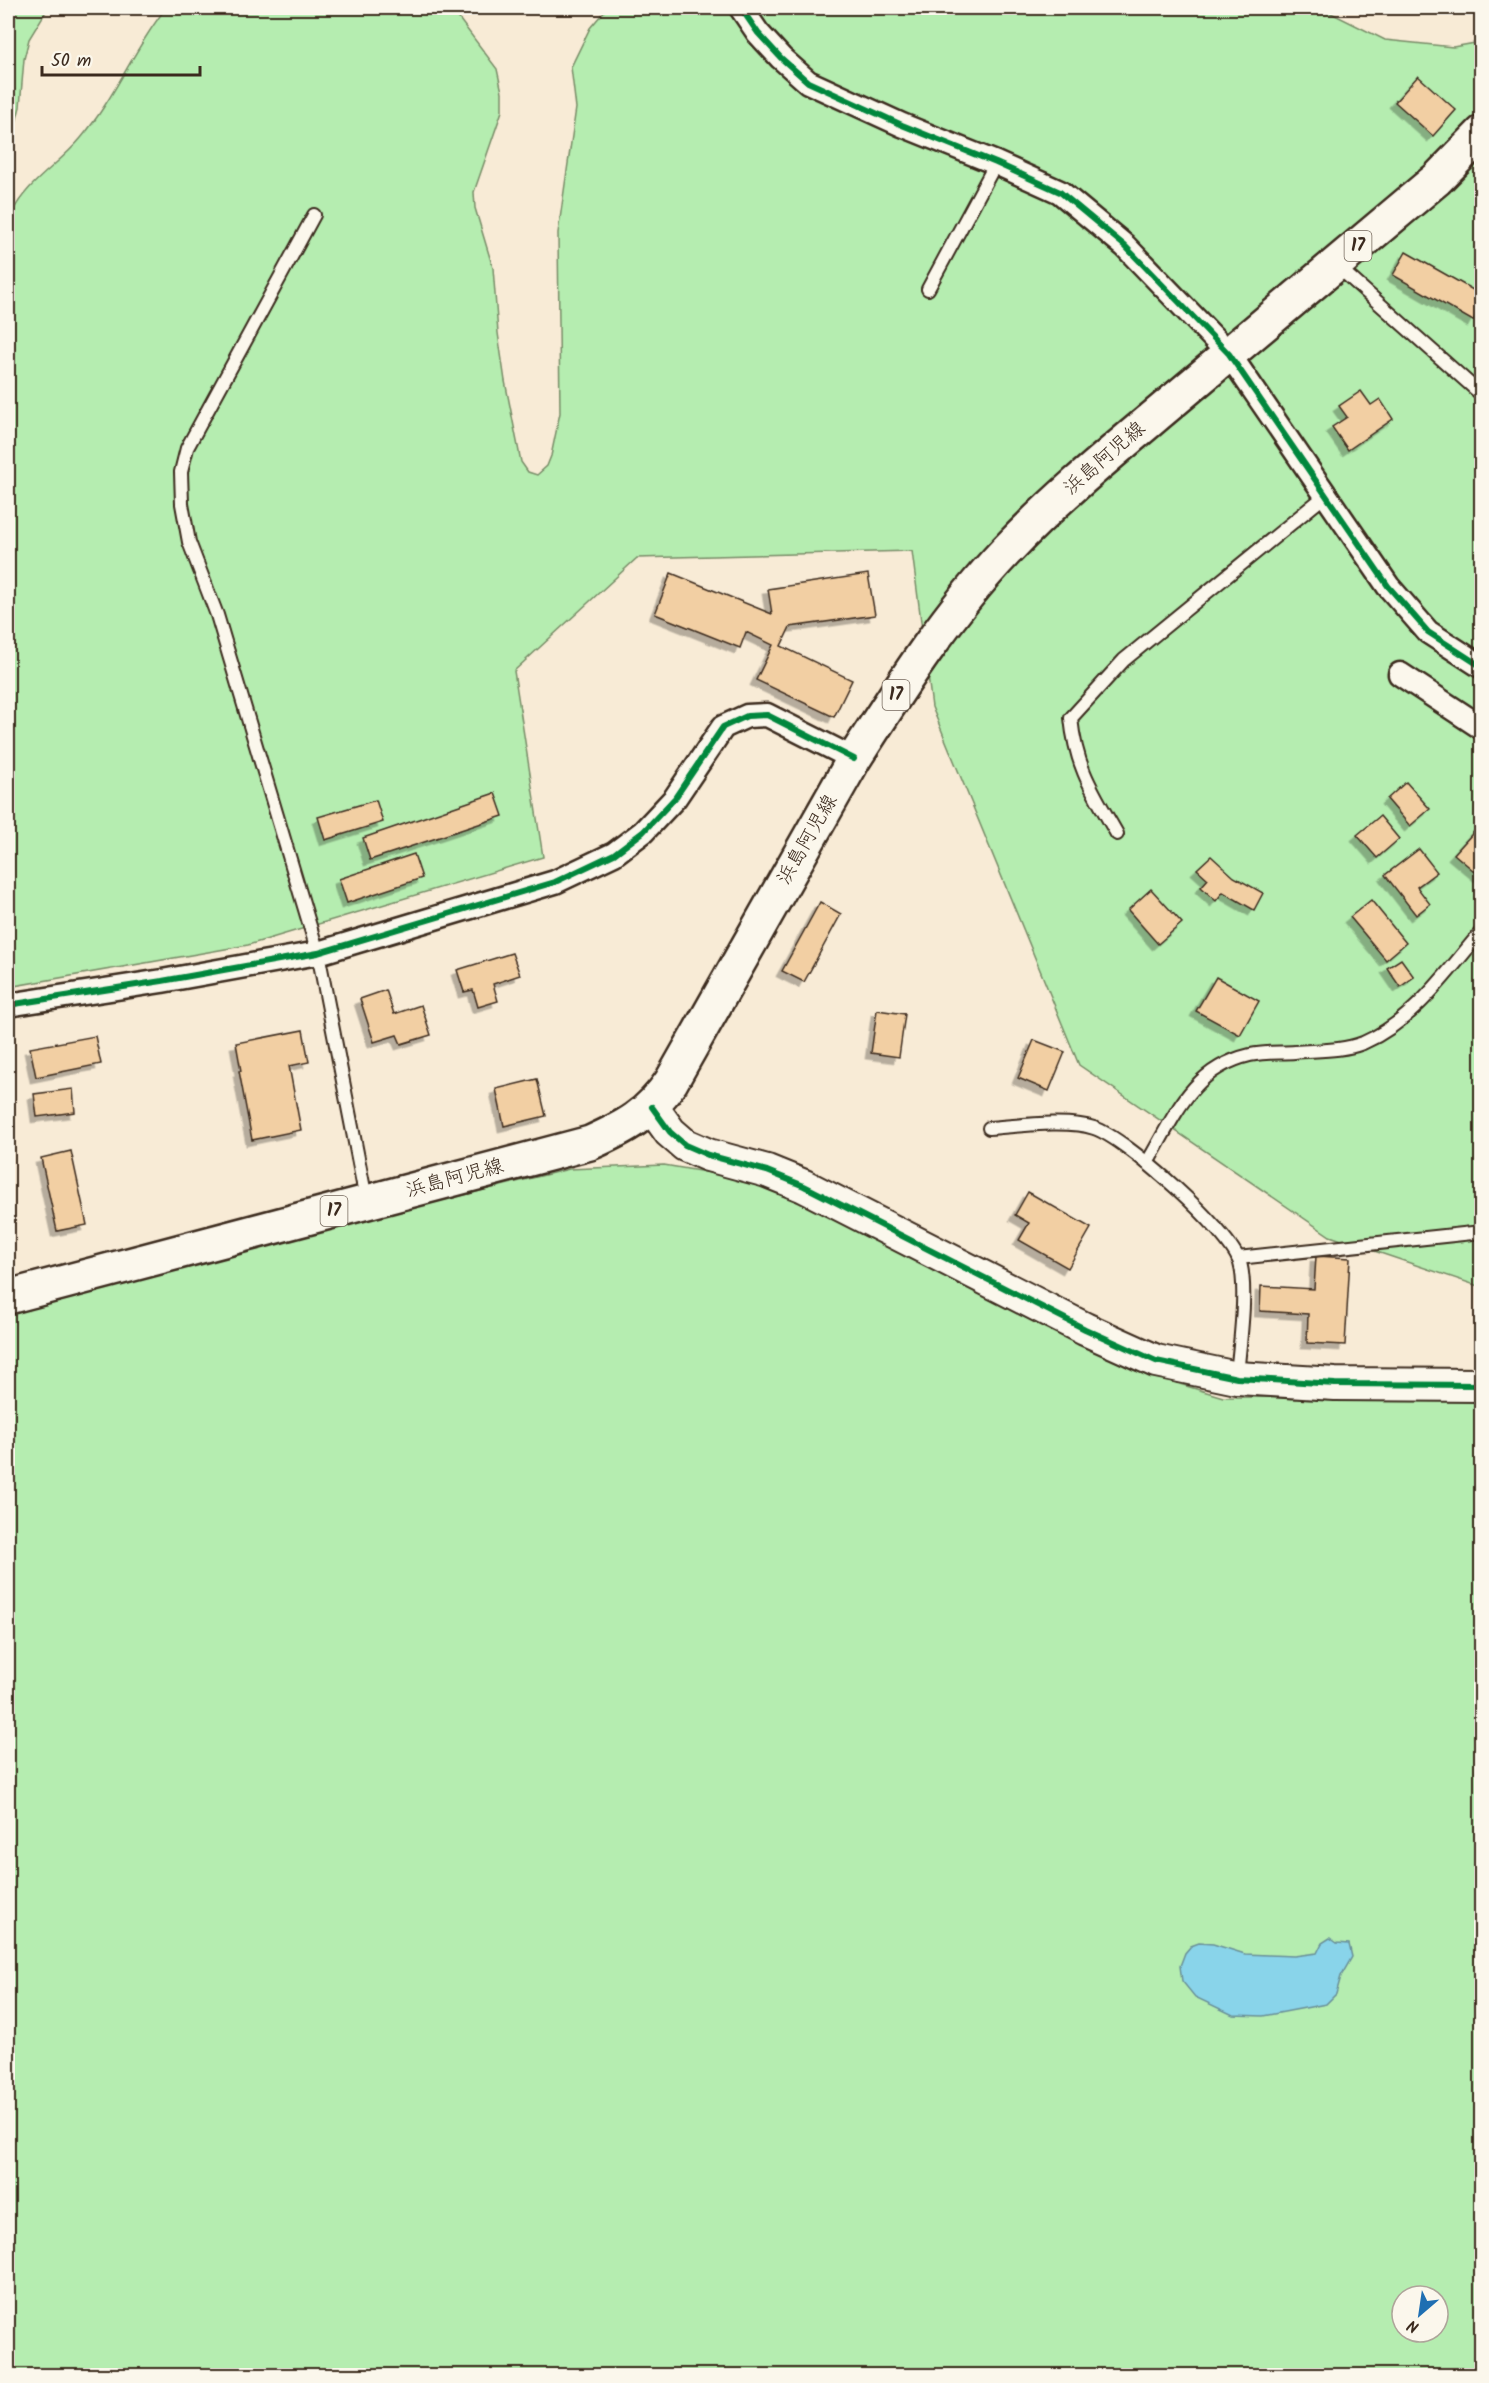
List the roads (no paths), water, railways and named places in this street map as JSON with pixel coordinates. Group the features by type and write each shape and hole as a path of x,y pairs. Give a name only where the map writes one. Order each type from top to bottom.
{"main road":[{"name":"浜島阿児線","path":"8,1297 590,1143 624,1128 652,1107 671,1082 854,759 916,664 968,595 1006,551 1067,490 1437,179 1482,133"}],"street":[{"path":"741,8 758,33 808,82 902,125 1060,192 1125,246 1229,354 1388,586 1428,632 1482,667"},
{"path":"1400,674 1482,728"},
{"path":"8,1005 162,981 318,953 516,896 555,882 614,854 658,817 697,768 723,727 739,718 767,715 854,759"},
{"path":"652,1107 670,1132 685,1145 708,1155 767,1171 804,1186 1085,1329 1156,1361 1237,1378 1335,1384 1482,1385"}],"lane":[{"path":"928,289 996,163"},
{"path":"314,215 187,448 181,472 182,504 189,543 217,615 318,953 367,1202"},
{"path":"1336,265 1482,395"},
{"path":"1117,834 1078,761 1071,718 1125,660 1326,495"},
{"path":"1147,1164 1190,1090 1203,1077 1234,1059 1253,1054 1344,1048 1362,1043 1380,1034 1417,1006 1482,931"},
{"path":"989,1128 1072,1124 1093,1127 1113,1136 1217,1227 1238,1258 1244,1279 1237,1378"},
{"path":"1238,1258 1482,1232"}],"water":[{"path":"1330,1938 1337,1943 1349,1944 1352,1957 1341,1976 1336,1994 1326,2004 1263,2016 1233,2015 1195,1997 1182,1981 1180,1966 1185,1953 1191,1946 1199,1943 1213,1944 1245,1954 1294,1956 1317,1953 1322,1943"}]}
